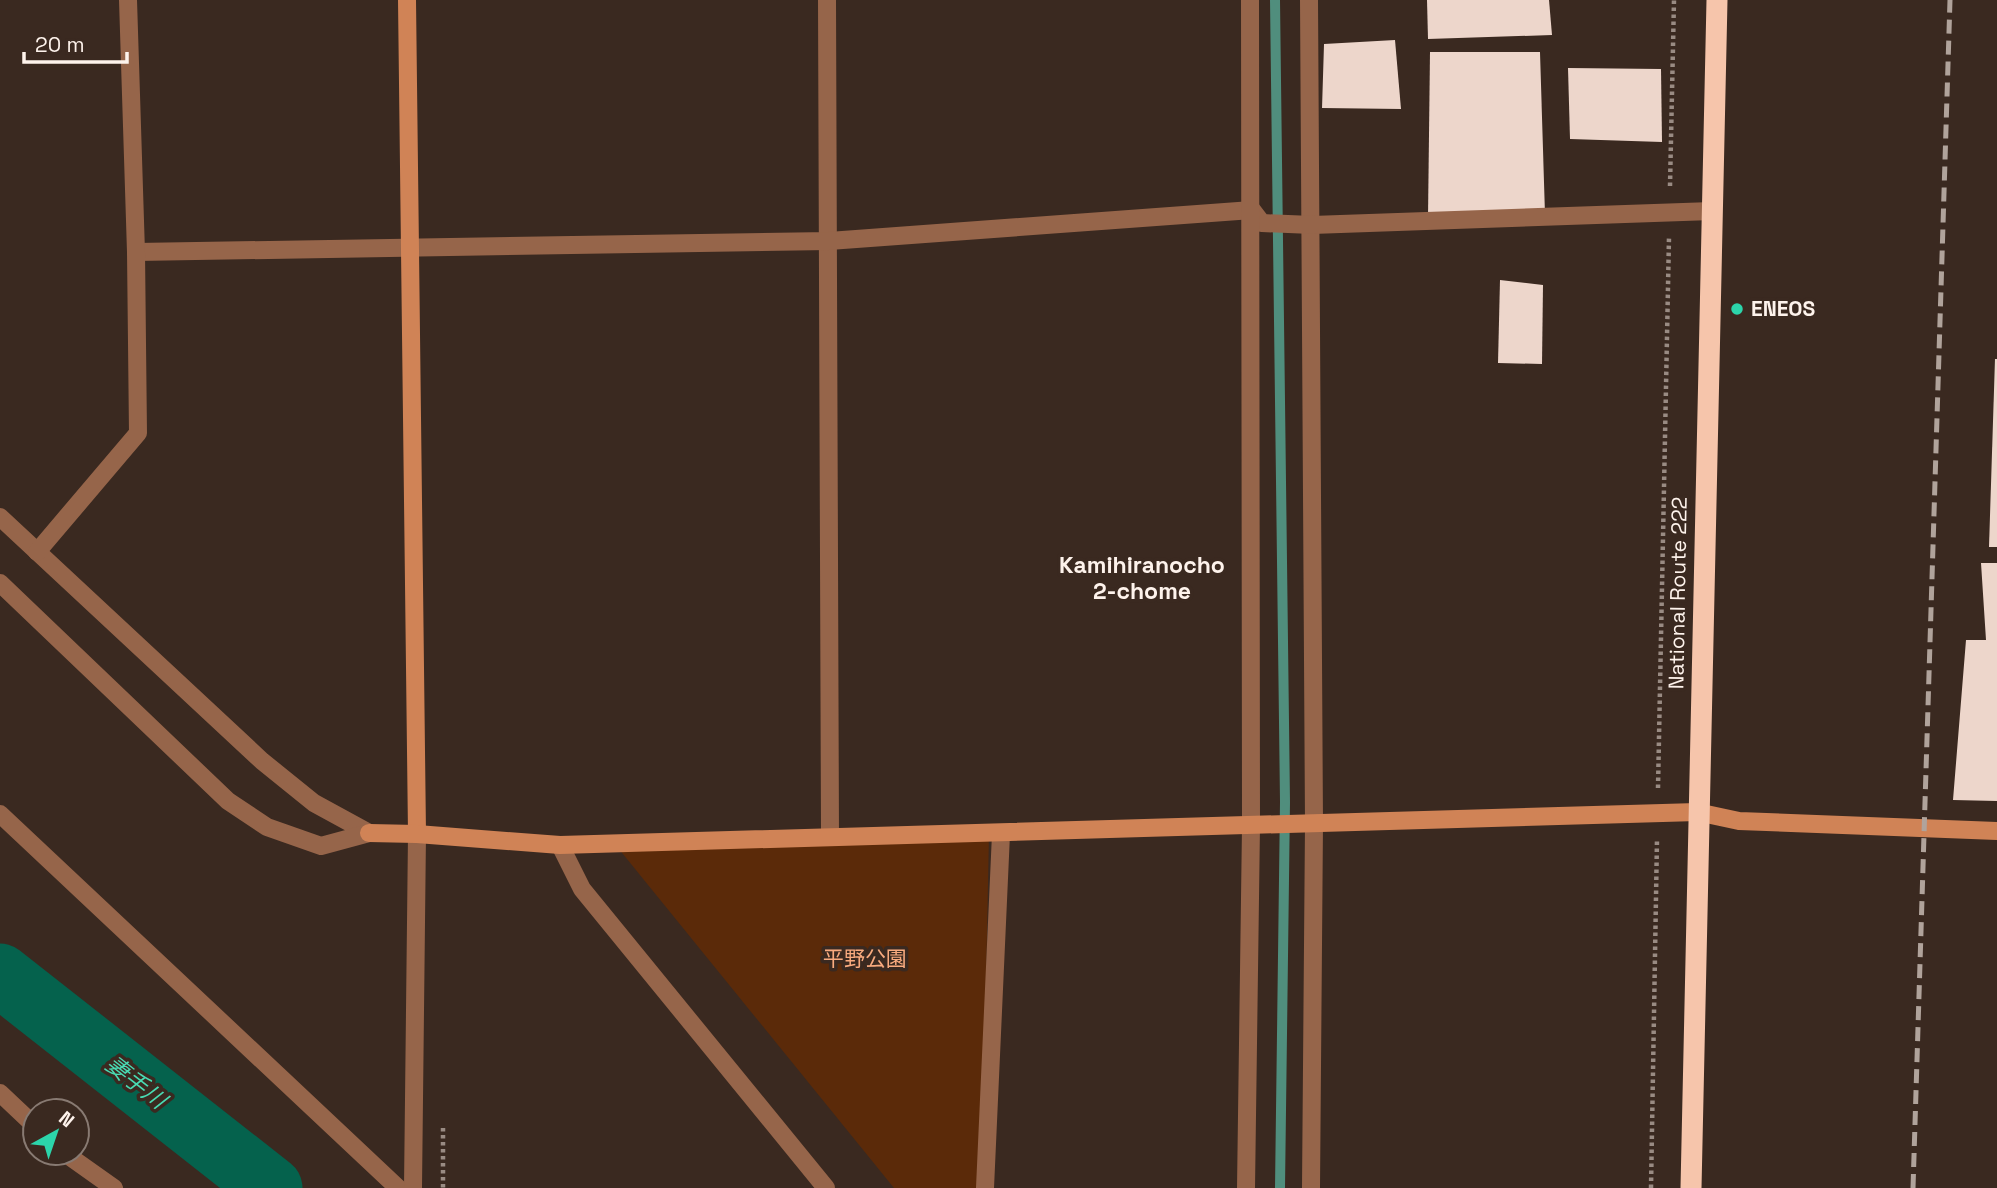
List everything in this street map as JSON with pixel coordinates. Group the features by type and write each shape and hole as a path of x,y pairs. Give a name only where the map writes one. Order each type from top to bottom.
{"highway":[{"name":"National Route 222","path":"1691,1188 1697,812 1717,0"}],"street":[{"path":"37,552 138,433 136,252 128,0"},
{"path":"407,0 417,834 413,1188"},
{"path":"827,0 830,836"},
{"path":"1246,1188 1260,825 1257,217 1250,0"},
{"path":"1309,0 1303,225 1311,1188"},
{"path":"136,252 829,241 1257,217 1303,225 1712,211"},
{"path":"0,517 262,761 314,803 369,833"},
{"path":"0,583 237,807 267,827 321,846 369,833 560,845 1697,812 1739,821 1997,831"},
{"path":"0,814 398,1188"},
{"path":"985,1188 1001,834"},
{"path":"560,845 582,889 826,1188"},
{"path":"0,1093 21,1112"},
{"path":"80,1167 102,1188"},
{"path":"85,1167 114,1188"}],"path":[{"path":"1651,1188 1674,0"}],"green space":[{"name":"平野公園","path":"989,834 982,1188 894,1188 614,843"}],"building":[{"path":"1427,0 1549,0 1552,35 1428,39"},
{"path":"1395,40 1401,109 1322,108 1324,44"},
{"path":"1430,52 1540,52 1545,215 1428,217"},
{"path":"1568,68 1661,69 1662,142 1570,139"},
{"path":"1500,280 1543,285 1542,364 1498,363"},
{"path":"1995,359 1997,547 1989,547"},
{"path":"1981,563 1997,563 1997,801 1953,800 1966,640 1986,640"}],"waterway":[{"path":"1275,0 1285,802 1280,1188"},
{"name":"妻手川","path":"0,975 271,1188"}],"railway":[{"path":"1913,1188 1950,0"}],"place":[{"name":"ENEOS","path":"1737,309"}],"district":[{"name":"Kamihiranocho 2-chome","path":"1142,578"}]}
